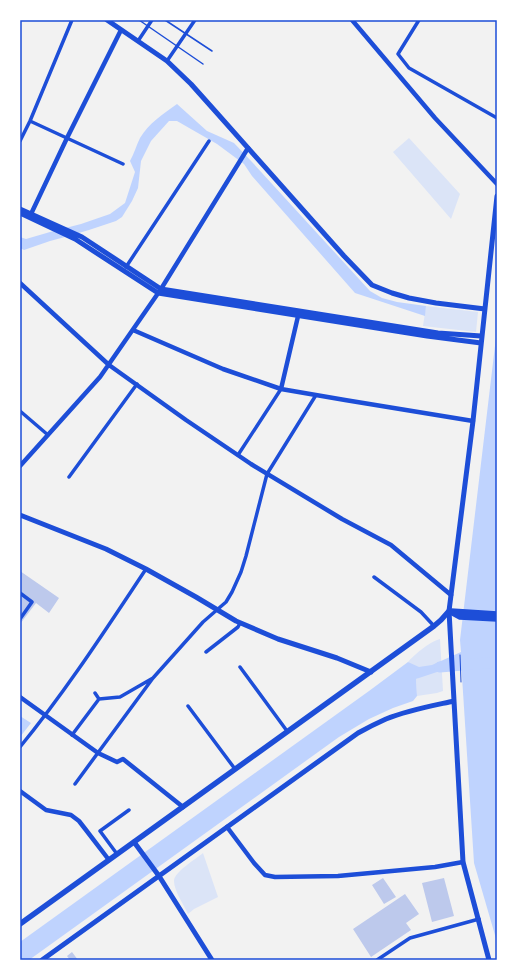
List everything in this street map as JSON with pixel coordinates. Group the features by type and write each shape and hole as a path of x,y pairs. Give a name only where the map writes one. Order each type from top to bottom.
{"main road":[{"path":"108,20 167,61 206,101 344,256 372,285 409,298 485,309"},
{"path":"489,960 463,862 449,610 473,421 497,196"},
{"path":"20,209 55,227 159,291 427,336 481,343"},
{"path":"20,213 82,237 159,291"},
{"path":"299,314 438,333 482,336"},
{"path":"20,516 106,549 146,569 240,623 278,639 337,658 371,672"},
{"path":"20,924 434,626 449,610"},
{"path":"449,610 497,614"},
{"path":"449,610 460,617 497,620"},
{"path":"42,960 157,874 227,827 358,733 385,719 425,707 454,702"},
{"path":"134,842 157,874 212,960"}],"street":[{"path":"20,141 30,121 72,20"},
{"path":"138,41 152,20"},
{"path":"167,61 194,20"},
{"path":"352,20 435,118 497,184"},
{"path":"419,20 398,54 409,68 497,118"},
{"path":"31,214 67,138 122,30"},
{"path":"30,121 122,164"},
{"path":"126,267 209,141"},
{"path":"20,466 109,365 159,291 248,148"},
{"path":"20,283 109,365 186,420 267,474 342,519 391,545 450,595"},
{"path":"238,455 281,388 299,314"},
{"path":"133,330 223,369 281,388 473,421"},
{"path":"69,477 137,384"},
{"path":"74,784 153,678 203,622 226,602 241,572 267,474 316,395"},
{"path":"20,411 48,435"},
{"path":"20,747 45,715 121,608 146,569"},
{"path":"374,577 421,612 434,626"},
{"path":"20,593 32,602 20,619"},
{"path":"206,652 238,627 240,623"},
{"path":"240,667 287,731"},
{"path":"72,734 99,699 120,697 153,678"},
{"path":"95,693 99,699"},
{"path":"20,697 98,753 117,762 123,760 182,807"},
{"path":"188,706 235,769"},
{"path":"20,791 46,810 72,814 79,820 109,860"},
{"path":"117,854 100,831 130,810"},
{"path":"227,827 254,863 266,875 275,877 338,876 435,867 463,862"},
{"path":"377,960 410,938 479,919"}],"lane":[{"path":"139,20 203,64"},
{"path":"166,20 212,51"}],"path":[{"path":"460,655 461,682"}],"shaded area":[{"path":"409,138 460,194 451,219 393,152"},
{"path":"426,306 478,312 476,332 423,326"},
{"path":"440,639 443,691 417,696 416,679 422,676 408,662 422,649"},
{"path":"203,853 218,897 194,909 188,914 177,893 174,881 175,877 181,870"}],"water":[{"path":"177,104 207,131 234,143 370,291 382,298 397,302 426,306 425,316 355,293 252,176 244,164 217,144 177,121 169,121 151,141 141,161 138,188 122,217 116,221 24,250 20,248 20,237 26,239 81,224 110,214 125,203 135,172 130,161 140,138 152,123"},
{"path":"497,329 497,942 474,863 461,661 437,672 416,679 417,696 413,701 369,719 339,737 29,960 20,960 20,942 408,662 419,667 432,665 461,652 460,640"},
{"path":"20,716 31,723 20,737"}],"building":[{"path":"20,571 59,598 49,613 36,603 20,624"},
{"path":"383,878 396,897 384,904 372,885"},
{"path":"444,878 454,916 432,922 422,883"},
{"path":"405,894 419,914 406,923 411,930 371,957 353,929"},
{"path":"72,952 78,960 70,960 67,956"}],"waterway":[{"path":"440,667 497,662"}]}
